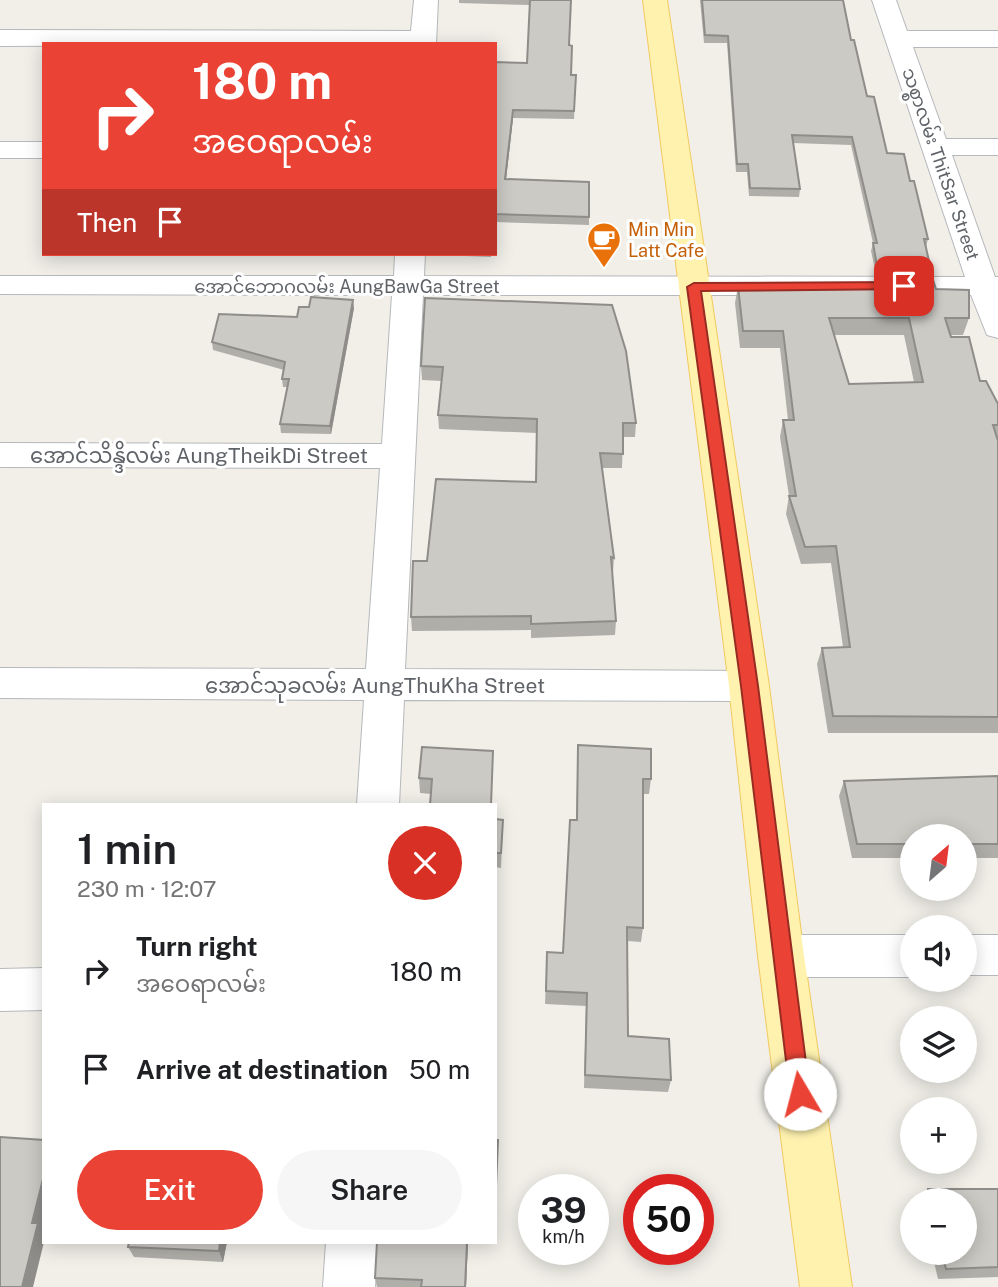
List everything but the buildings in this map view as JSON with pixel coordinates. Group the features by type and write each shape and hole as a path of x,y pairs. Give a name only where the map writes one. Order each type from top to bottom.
{"main road":[{"path":"655,0 749,686 781,956 826,1287"}],"street":[{"path":"0,38 423,41 426,0"},
{"name":"သစ္စာလမ်း ThitSar Street","path":"884,0 935,147 991,286 998,328"},
{"path":"898,39 998,39"},
{"path":"935,147 998,147"},
{"path":"0,149 42,150"},
{"path":"378,803 409,270"},
{"name":"အောင်ဘောဂလမ်း AungBawGa Street","path":"0,285 409,270 694,287 991,286"},
{"name":"အောင်သိန္ဒိလမ်း AungTheikDi Street","path":"0,455 398,456"},
{"name":"အောင်သုခလမ်း AungThuKha Street","path":"0,683 749,686"},
{"path":"977,955 998,955"},
{"path":"781,956 900,956"},
{"path":"0,990 42,989"},
{"path":"349,1287 352,1244"}],"place":[{"name":"Min Min Latt Cafe","path":"604,269"}],"route":[{"path":"800,1094 749,686 694,287 904,286"}]}
